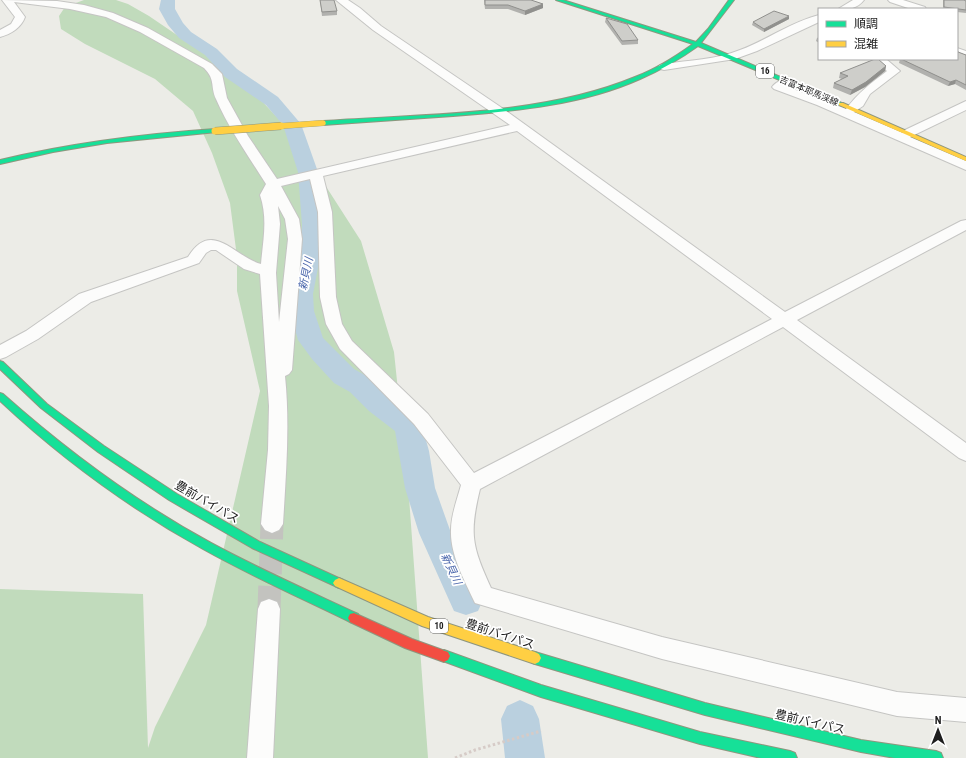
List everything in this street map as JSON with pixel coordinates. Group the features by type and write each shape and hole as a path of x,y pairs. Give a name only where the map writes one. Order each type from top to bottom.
{"main road":[{"name":"吉富本耶馬渓線","path":"558,0 698,44 789,82"},
{"path":"0,162 28,155 119,139 498,111 556,103 619,86 642,78 664,66 698,44 732,0"},
{"name":"吉富本耶馬渓線","path":"824,100 852,109 966,159"},
{"name":"豊前バイパス","path":"0,364 44,406 101,449 174,497 256,545 426,622 546,662 705,709 861,746 936,758"},
{"path":"0,396 26,421 81,465 154,515 239,563 409,644 540,691 684,734 790,758"}],"street":[{"path":"0,34 12,29 20,17 7,0"},
{"path":"17,0 44,1 95,11 121,20 208,66 216,74 221,98 242,136 273,184 292,219 295,239 284,359 278,405"},
{"path":"341,0 356,10 377,28 498,111 966,453"},
{"path":"846,8 855,4 859,0"},
{"path":"893,0 918,8"},
{"path":"664,66 731,57 783,36 799,26 818,18"},
{"path":"852,109 859,103 866,92 894,71 880,60"},
{"path":"789,82 778,87 824,100 966,166"},
{"path":"909,133 966,105"},
{"path":"272,524 278,434 278,405 268,271 274,219 272,207 267,195 273,184 519,127"},
{"path":"316,174 325,212 328,297 334,324 346,345 420,419 471,484"},
{"path":"471,484 786,320 966,224"},
{"path":"0,353 22,341 85,298 194,260 198,252 208,246 223,247 250,266 268,271"},
{"path":"471,484 464,516 462,537 469,563 483,596 662,648 897,704 966,710"},
{"path":"260,758 270,609"}],"path":[{"path":"455,758 475,750 541,731"}],"green space":[{"path":"84,0 116,0 128,4 149,16 240,78 291,132 361,241 394,352 409,497 428,758 0,758 0,589 143,594 148,748 155,727 206,625 260,391 237,291 237,257 230,203 212,153 193,111 155,79 85,44 61,29 59,16 65,7"}],"building":[{"path":"320,0 334,0 337,11 322,12"},
{"path":"485,0 531,0 543,4 525,11 508,5 485,5"},
{"path":"944,0 966,1 966,10 944,7"},
{"path":"774,11 789,16 764,29 753,22"},
{"path":"606,18 627,24 638,40 622,41"},
{"path":"958,52 966,55 966,85 956,80 950,82 903,60 958,60"},
{"path":"872,60 879,60 886,66 866,82 852,90 834,83 848,76 840,73"}],"waterway":[{"name":"新貝川","path":"168,0 167,9 176,25 185,35 211,52 231,73 272,101 292,124 308,172 313,225 312,242 301,294 302,311 311,340 321,353 344,376 360,385 379,404 408,426 420,488 435,533 466,600"},
{"name":"新貝川","path":"520,719 525,758"}],"tunnel":[{"path":"269,609 272,524"}],"traffic: fast":[{"path":"558,0 698,44 841,104"},
{"path":"323,123 474,113 541,105 607,90 668,64 696,45 710,30 732,0"},
{"path":"0,162 27,155 107,141 215,131"},
{"path":"0,364 44,406 101,449 173,497 256,545 339,583"},
{"path":"0,396 27,421 84,467 175,528 239,563 354,618"},
{"path":"444,656 541,691 700,738 790,758"},
{"path":"535,658 705,709 861,746 936,758"}],"traffic: slow":[{"path":"841,104 966,159"},
{"path":"215,131 323,123"},
{"path":"339,583 426,622 535,658"}],"traffic: jam":[{"path":"354,618 409,644 444,656"}]}
